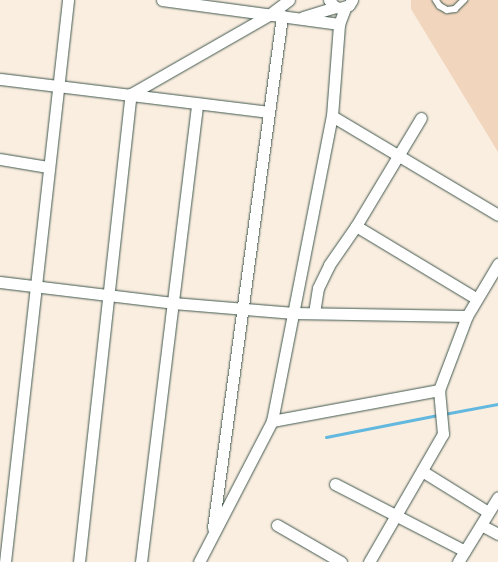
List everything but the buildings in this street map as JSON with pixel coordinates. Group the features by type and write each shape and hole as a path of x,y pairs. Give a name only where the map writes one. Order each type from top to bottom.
{"street":[{"path":"5,562 34,286 68,0"},
{"path":"162,0 339,24"},
{"path":"131,94 269,15 289,0"},
{"path":"199,562 272,421 332,116 341,4 299,19"},
{"path":"212,535 282,16"},
{"path":"0,79 268,112"},
{"path":"79,562 131,94"},
{"path":"141,562 197,103"},
{"path":"332,116 498,215"},
{"path":"314,313 318,288 329,265 356,226 421,118"},
{"path":"0,159 48,167"},
{"path":"356,226 477,299"},
{"path":"369,562 443,434 439,390 467,316 498,264"},
{"path":"0,282 173,303 294,313 467,316"},
{"path":"272,421 439,390"},
{"path":"422,471 488,512"},
{"path":"335,484 397,514 465,551"},
{"path":"458,562 498,497"},
{"path":"277,525 341,562"},
{"path":"481,525 498,534"}],"lane":[{"path":"436,0 440,6 447,10 455,9 464,0"}],"shaded area":[{"path":"411,0 498,0 498,152 411,9"}],"waterway":[{"path":"444,414 498,404"},
{"path":"326,437 438,415"}]}
